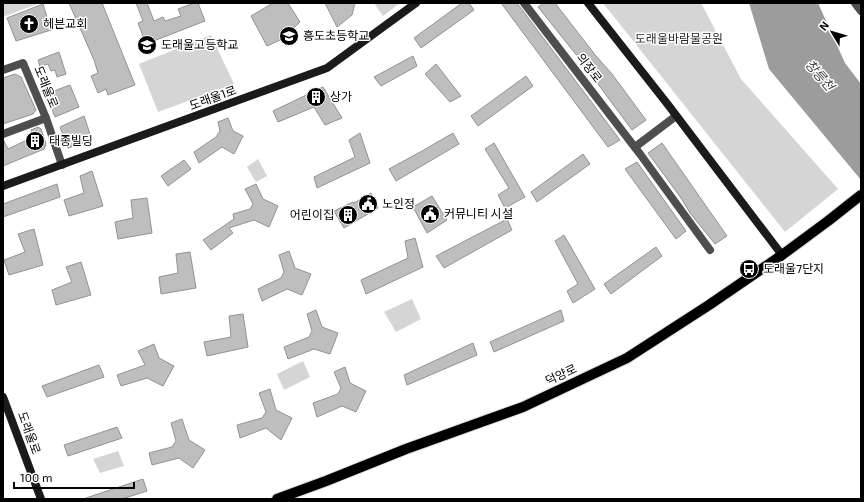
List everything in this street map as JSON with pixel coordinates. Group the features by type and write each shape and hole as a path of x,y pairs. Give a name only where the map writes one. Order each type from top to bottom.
{"main road":[{"name":"덕양로","path":"277,499 406,449 523,407 628,358 782,255 861,195"}],"street":[{"name":"도래울1로","path":"3,186 327,68 416,3"},
{"name":"의장로","path":"524,3 635,147 710,250"},
{"path":"588,3 782,255"},
{"path":"855,3 861,11"},
{"name":"도래울로","path":"3,70 23,63 46,118 62,165"},
{"path":"635,147 676,116"},
{"name":"도래울로","path":"3,134 46,118"},
{"name":"도래울로","path":"3,397 41,499"}],"green space":[{"path":"3,3 40,3 3,17"},
{"path":"374,3 400,3 383,16"},
{"name":"도래울바람물공원","path":"603,3 701,3 741,79 838,189 785,232"},
{"path":"211,35 234,84 158,112 139,64"},
{"path":"258,159 267,176 256,182 247,167"},
{"path":"412,299 421,319 396,332 384,312"},
{"path":"303,361 310,377 284,390 277,374"},
{"path":"118,451 124,466 100,473 93,459"}],"water":[{"name":"창릉천","path":"749,3 818,3 845,63 861,84 861,180 769,69"}],"building":[{"path":"69,3 102,3 135,85 108,95 106,89 98,93 91,76 98,73 94,60"},
{"path":"136,3 147,3 154,21 163,17 165,21 181,16 178,9 198,3 205,21 146,44 138,23 143,21"},
{"path":"273,3 288,3 300,22 288,33 289,36 267,46 251,16"},
{"path":"325,3 355,3 352,15 337,27"},
{"path":"462,3 469,3 474,10 421,48 414,38"},
{"path":"501,3 517,3 620,140 608,147"},
{"path":"544,3 555,3 596,56 612,74 646,120 632,130 578,57 538,7"},
{"name":"헤븐교회","path":"43,4 51,30 16,41 7,18"},
{"path":"59,52 66,74 57,77 55,70 51,71 48,64 40,67 38,60"},
{"path":"413,56 417,66 381,86 374,77"},
{"path":"436,64 461,96 450,102 425,74"},
{"path":"15,74 21,77 36,110 33,114 3,124 3,78"},
{"path":"526,76 533,86 478,126 471,116"},
{"path":"70,85 79,107 55,117 46,94"},
{"name":"상가","path":"323,87 342,118 325,125 314,107 278,122 273,111"},
{"path":"84,116 92,140 68,148 60,127"},
{"path":"228,118 233,131 243,136 234,154 222,147 199,163 194,152 216,137 220,131 218,122"},
{"name":"태종빌딩","path":"38,127 41,129 46,144 44,149 3,166 3,139 8,149 33,137 31,130"},
{"path":"360,133 370,163 317,188 314,177 355,157 349,140"},
{"path":"453,133 459,144 396,181 389,169"},
{"path":"494,143 525,197 505,208 498,195 509,188 485,149"},
{"path":"662,143 727,236 715,244 690,213 681,198 648,153"},
{"path":"583,154 590,164 537,202 531,192"},
{"path":"184,160 191,169 168,186 161,176"},
{"path":"637,162 686,231 676,239 625,169"},
{"path":"92,171 103,206 69,216 64,200 84,193 80,176"},
{"path":"57,184 60,197 3,217 3,204"},
{"path":"256,184 263,199 278,206 269,227 254,220 229,228 233,233 211,250 203,240 234,219 233,214 250,209 253,204 245,189"},
{"path":"371,193 378,208 344,228 334,211 353,202 354,203"},
{"name":"커뮤니티 시설","path":"432,196 447,220 427,233 413,207"},
{"path":"147,198 152,233 118,239 115,222 133,218 131,200"},
{"path":"507,219 512,230 444,268 436,256"},
{"path":"34,229 43,265 9,275 4,260 25,252 18,234"},
{"path":"564,235 595,289 573,303 567,291 578,284 555,241"},
{"path":"415,238 423,267 366,294 361,280 408,258 405,241"},
{"path":"656,247 662,256 611,294 604,284"},
{"path":"289,251 295,268 311,274 302,295 287,289 262,301 258,289 281,278 284,272 279,255"},
{"path":"190,252 196,288 161,294 159,277 178,273 176,254"},
{"path":"81,262 91,295 56,305 52,290 72,282 66,267"},
{"path":"316,310 322,327 338,333 330,354 314,349 288,359 284,347 309,337 312,331 307,314"},
{"path":"561,310 564,321 494,352 490,342"},
{"path":"243,314 248,347 207,356 204,342 231,337 229,316"},
{"path":"473,343 477,355 407,385 404,375"},
{"path":"154,344 159,358 174,366 163,386 147,378 121,386 117,375 145,365 138,351"},
{"path":"99,365 104,377 47,397 42,386"},
{"path":"345,367 350,383 366,391 356,412 342,406 317,417 313,403 338,394 341,388 334,372"},
{"path":"270,389 276,410 292,418 281,440 266,428 240,438 237,425 262,418 266,412 259,393"},
{"path":"182,419 189,440 205,450 193,468 179,458 152,465 149,453 172,447 176,441 171,423"},
{"path":"117,427 122,438 68,456 64,445"},
{"path":"143,479 147,491 122,499 86,498"}],"place":[{"name":"헤븐교회","path":"29,24"},
{"name":"흥도초등학교","path":"289,36"},
{"name":"도래울고등학교","path":"147,45"},
{"name":"상가","path":"316,97"},
{"name":"태종빌딩","path":"35,141"},
{"name":"노인정","path":"368,204"},
{"name":"커뮤니티 시설","path":"430,214"},
{"name":"어린이집","path":"348,215"},
{"name":"도래울7단지","path":"749,269"}]}
